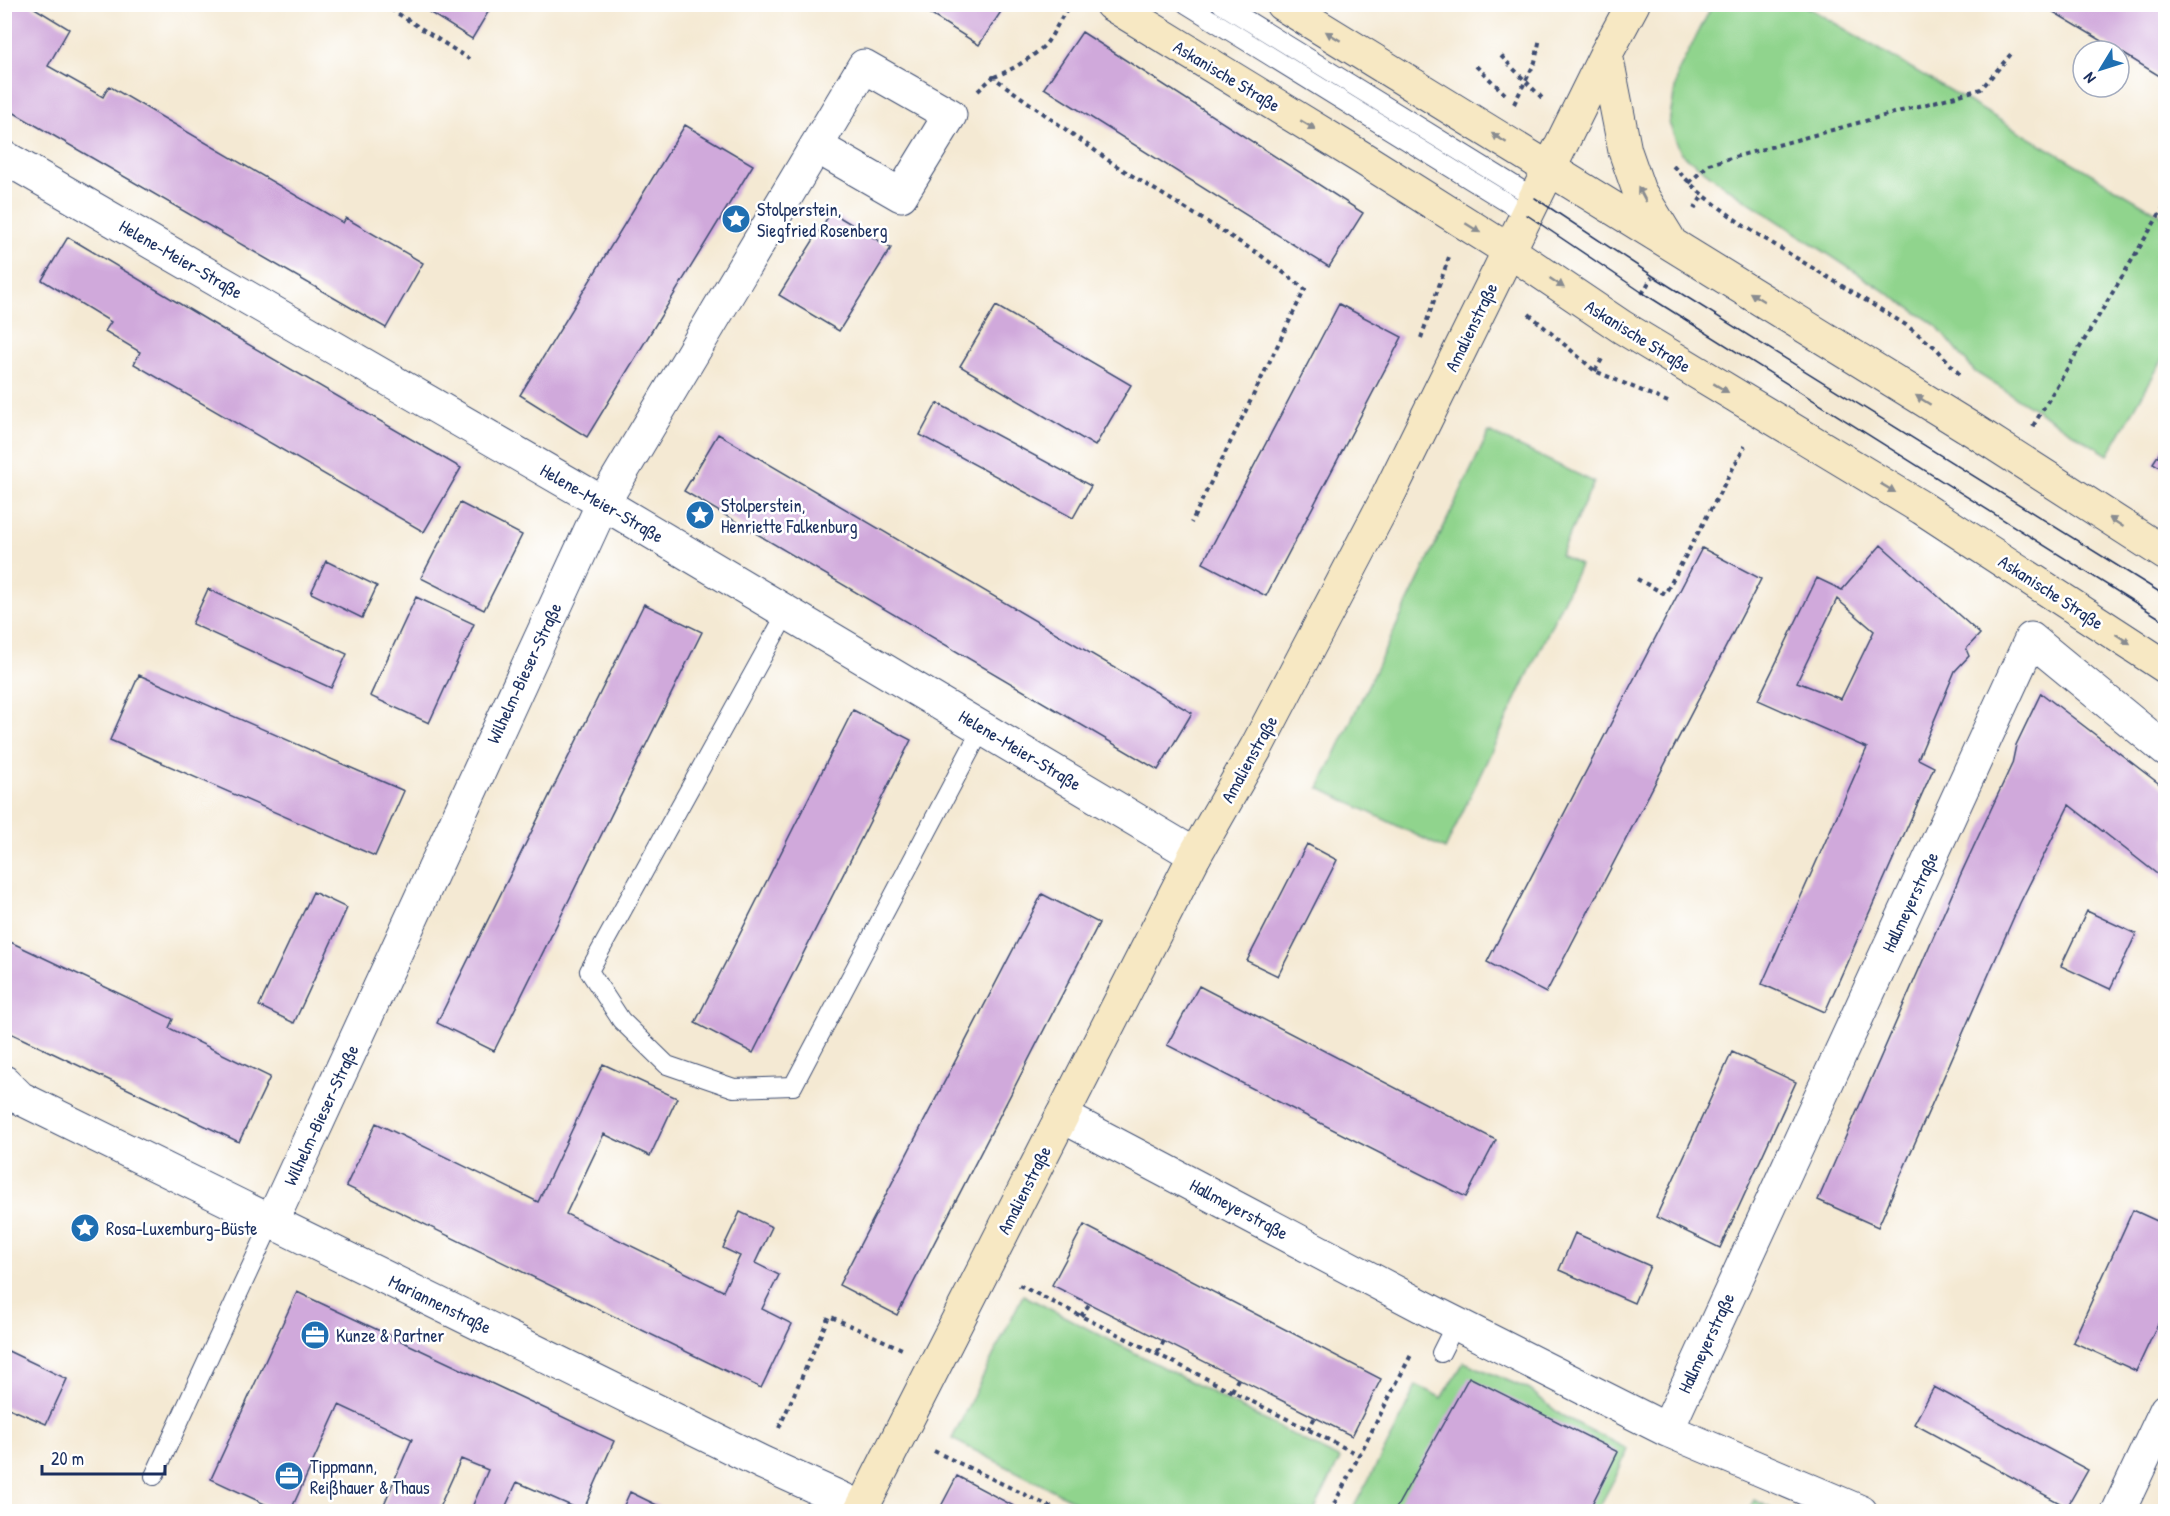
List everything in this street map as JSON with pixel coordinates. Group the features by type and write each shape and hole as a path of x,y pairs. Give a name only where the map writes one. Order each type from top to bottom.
{"main road":[{"name":"Askanische Straße","path":"1111,4 1508,250 1622,327 1922,508 2166,667"},
{"path":"1282,4 1981,436 2166,554"},
{"name":"Amalienstraße","path":"861,1510 1195,855 1256,748 1388,496 1508,250 1633,4"},
{"path":"1606,54 1624,151 1640,191 1672,244"}],"street":[{"name":"Wilhelm-Bieser-Straße","path":"272,1221 603,503 864,66 950,115"},
{"path":"816,146 900,195 950,115"},
{"name":"Helene-Meier-Straße","path":"4,157 603,503 1195,855"},
{"name":"Hallmeyerstraße","path":"1062,1116 1445,1317 1667,1430 2031,639 2166,750"},
{"name":"Mariannenstraße","path":"10,1093 861,1510"},
{"path":"2118,1512 2166,1410"},
{"path":"1667,1430 1861,1512"}],"lane":[{"path":"1186,4 1531,206"},
{"path":"1221,4 1531,206"},
{"path":"787,612 589,971 621,1020 667,1065 734,1088 793,1086 982,728"},
{"path":"153,1476 272,1221"},
{"path":"1441,1353 1445,1317"}],"path":[{"path":"383,4 469,59"},
{"path":"950,115 993,77 1011,70 1048,42 1060,18 1070,5"},
{"path":"1689,183 1709,164 1981,89 2011,54"},
{"path":"1501,56 1570,126"},
{"path":"993,77 1115,165 1258,254 1305,289 1191,523"},
{"path":"1668,158 1674,168 1703,195 1774,246 1906,325 1936,348 1958,371 1962,379"},
{"path":"1595,371 1703,195"},
{"path":"2033,426 2166,203"},
{"path":"1637,579 1665,594 1750,438"},
{"path":"984,1267 1359,1455"},
{"path":"1081,1316 1090,1304"},
{"path":"764,1463 829,1316 935,1364"},
{"path":"1330,1512 1359,1455 1445,1317"},
{"path":"1157,1353 1164,1341"},
{"path":"1232,1391 1238,1379"},
{"path":"1308,1430 1315,1417"},
{"path":"900,1434 1061,1512"}],"green space":[{"path":"1713,4 1804,5 2165,217 2165,355 2108,455 1975,372 1936,325 1726,187 1681,153 1669,123 1678,72"},
{"path":"1489,432 1594,482 1560,555 1580,565 1445,849 1319,788"},
{"path":"1023,1295 1340,1459 1314,1511 1094,1511 952,1439"},
{"path":"1464,1362 1530,1390 1561,1415 1627,1449 1618,1472 1597,1511 1351,1512 1395,1431 1416,1385 1442,1398"},
{"path":"1755,1500 1776,1511 1749,1511"}],"building":[{"path":"4,4 28,4 69,29 48,66 103,97 109,86 343,223 346,218 423,263 386,328 4,107"},
{"path":"416,4 493,4 472,39"},
{"path":"914,4 1006,4 979,45"},
{"path":"2040,4 2166,4 2166,80 2131,58 2131,39 2099,39"},
{"path":"1082,32 1363,213 1329,267 1044,88"},
{"path":"685,125 753,165 587,437 520,395"},
{"path":"831,212 891,248 839,331 779,295"},
{"path":"68,237 461,468 424,532 134,364 140,352 105,331 111,322 42,280"},
{"path":"1339,304 1402,337 1266,596 1203,563"},
{"path":"996,306 1131,385 1095,446 960,366"},
{"path":"937,403 1091,486 1073,518 920,435"},
{"path":"718,434 1192,713 1158,770 684,491"},
{"path":"2166,443 2166,471 2153,463"},
{"path":"460,503 522,535 484,610 421,578"},
{"path":"1881,545 1980,634 1966,649 1969,656 1955,671 1918,759 1934,767 1825,1012 1762,984 1867,748 1758,700 1817,578 1842,590","holes":["1837,599 1874,631 1841,699 1797,682"]},
{"path":"1702,548 1761,579 1546,993 1487,962"},
{"path":"326,561 377,586 362,618 311,593"},
{"path":"208,589 347,654 331,688 192,624"},
{"path":"416,597 474,624 429,723 370,696"},
{"path":"644,604 702,632 494,1051 437,1023"},
{"path":"139,675 404,791 375,856 110,740"},
{"path":"2041,693 2166,789 2166,881 2069,805 2020,903 1878,1227 1818,1200 1960,876 2012,764 2016,745"},
{"path":"853,710 911,740 753,1053 695,1023"},
{"path":"1307,844 1337,860 1278,976 1247,961"},
{"path":"313,892 347,908 294,1023 259,1006"},
{"path":"1042,894 1099,923 897,1315 839,1285"},
{"path":"2087,911 2136,934 2110,989 2061,966"},
{"path":"4,939 173,1019 169,1028 270,1077 239,1142 4,1030"},
{"path":"1199,986 1496,1140 1466,1197 1167,1045"},
{"path":"1732,1052 1796,1082 1720,1248 1656,1217"},
{"path":"603,1064 677,1098 650,1156 604,1134 566,1214 723,1291 740,1256 723,1248 740,1212 772,1227 755,1263 779,1275 762,1309 792,1324 761,1388 346,1186 376,1123 538,1202"},
{"path":"2133,1210 2166,1225 2166,1307 2136,1371 2073,1342"},
{"path":"1084,1225 1381,1379 1352,1436 1052,1285"},
{"path":"1575,1233 1650,1266 1634,1303 1559,1270"},
{"path":"297,1292 614,1441 583,1511 517,1482 503,1512 470,1512 488,1470 461,1459 437,1512 388,1512 382,1509 412,1439 339,1405 290,1512 282,1512 211,1479"},
{"path":"4,1349 67,1379 46,1424 4,1406"},
{"path":"1469,1377 1618,1452 1588,1512 1394,1512"},
{"path":"1934,1387 2088,1470 2067,1507 1914,1424"},
{"path":"957,1476 1025,1512 938,1512"},
{"path":"630,1492 671,1512 621,1512"}],"tram line":[{"path":"1535,198 1653,276 2166,596"},
{"path":"1527,215 1643,293 2166,622"}],"place":[{"name":"Stolperstein, Siegfried Rosenberg","path":"736,219"},
{"name":"Stolperstein, Henriette Falkenburg","path":"700,515"},
{"name":"Rosa-Luxemburg-Büste","path":"85,1228"},
{"name":"Kunze & Partner","path":"315,1335"},
{"name":"Tippmann, Reißhauer & Thaus","path":"289,1476"}]}
